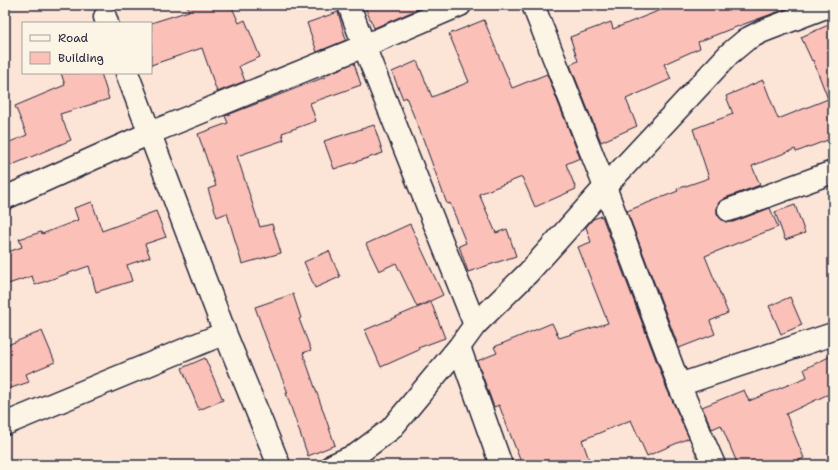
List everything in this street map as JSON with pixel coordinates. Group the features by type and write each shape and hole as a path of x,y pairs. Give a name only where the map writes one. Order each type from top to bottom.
{"street":[{"path":"349,5 475,325"},
{"path":"5,198 150,133 364,46 460,5"},
{"path":"533,5 605,187 680,385 714,465"},
{"path":"333,465 356,455 391,429 460,347 475,325 528,273 605,187 729,54 747,39 763,31 831,5"},
{"path":"127,74 225,333 279,465"},
{"path":"729,210 833,172"},
{"path":"5,424 225,333"},
{"path":"680,385 833,334"},
{"path":"460,347 501,465"}],"building":[{"path":"187,5 231,5 239,23 245,20 260,57 239,66 245,81 217,92 202,48 152,65 152,23 189,11"},
{"path":"364,5 428,5 374,28"},
{"path":"673,5 790,5 791,7 698,42 700,48 664,64 671,79 626,99 637,126 601,142 570,65 578,61 570,37 611,22 613,29"},
{"path":"338,12 346,40 317,52 307,23"},
{"path":"484,20 512,88 547,74 580,158 566,164 576,189 535,207 522,177 479,194 496,233 507,229 516,256 468,272 459,246 466,243 450,203 447,204 406,97 403,99 392,72 417,61 432,97 469,82 449,34"},
{"path":"833,23 833,138 796,152 795,149 752,166 760,185 725,198 719,202 717,214 726,222 733,222 770,208 778,227 705,256 728,313 710,321 715,334 679,348 627,211 678,191 677,189 709,178 693,129 733,114 726,96 763,80 778,119 828,99 813,60 812,61 801,37"},
{"path":"354,63 361,85 310,103 316,121 282,133 284,140 237,156 260,227 272,224 281,253 242,264 227,213 217,217 208,189 216,186 198,134 228,123 225,116 325,77 325,75"},
{"path":"61,74 101,74 109,99 60,114 71,140 5,168 5,144 27,135 15,106 65,85"},
{"path":"374,125 383,153 334,169 324,141"},
{"path":"92,202 102,231 156,211 166,237 145,244 150,257 127,265 132,281 96,292 89,266 35,285 32,276 5,285 5,253 22,247 19,239 41,232 42,234 78,220 74,208"},
{"path":"795,205 805,233 785,240 775,212"},
{"path":"602,216 667,389 689,438 647,456 631,420 582,440 591,465 522,465 499,405 494,407 477,361 497,353 494,347 552,323 559,338 608,323 578,247 591,242 586,227 593,219"},
{"path":"410,224 443,295 417,307 396,263 379,271 366,244"},
{"path":"329,251 340,277 315,288 304,262"},
{"path":"293,294 301,318 299,319 311,350 303,353 335,445 308,456 286,393 288,393 255,307"},
{"path":"790,297 802,325 781,334 769,306"},
{"path":"431,302 445,338 418,348 419,350 381,367 365,330"},
{"path":"42,331 55,362 26,374 29,382 5,390 5,346"},
{"path":"833,355 833,392 786,414 804,458 789,465 738,465 721,425 712,429 702,407 744,390 749,401 807,377 804,369"},
{"path":"205,358 223,400 199,410 182,368"}]}
